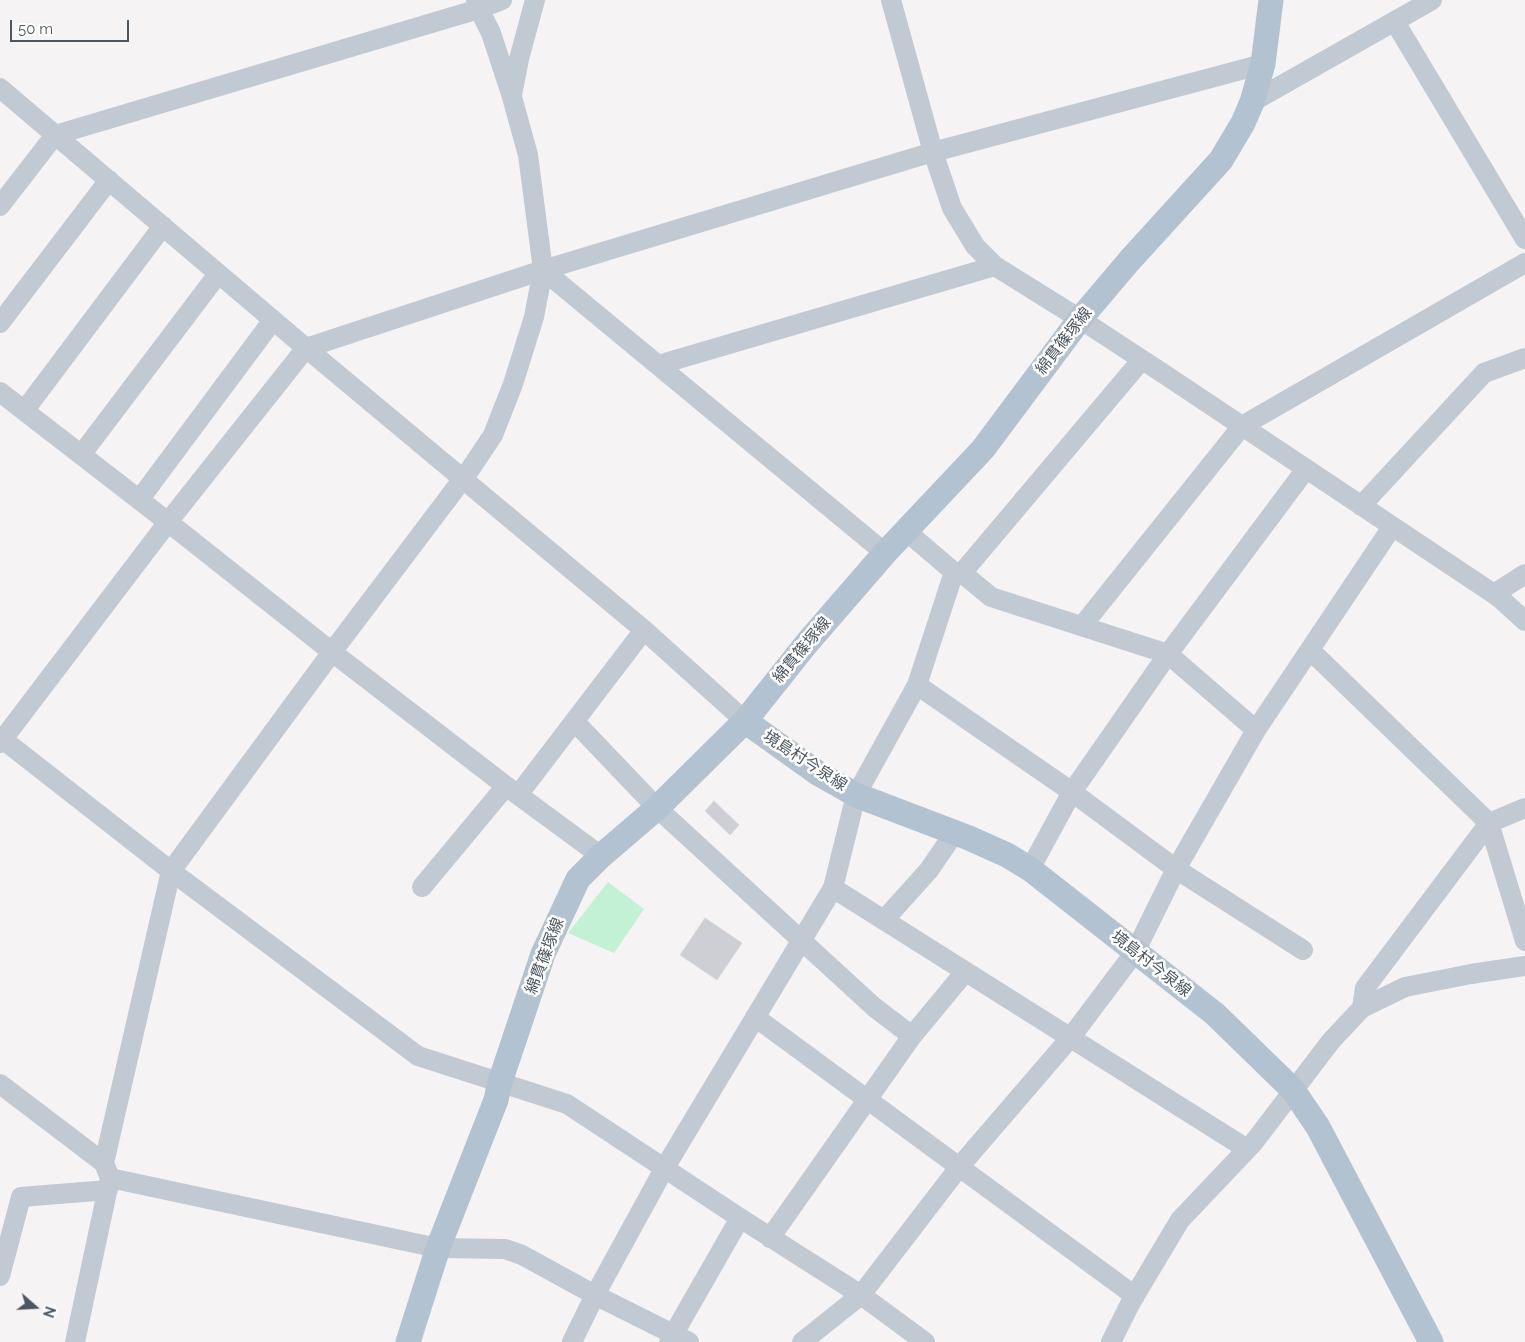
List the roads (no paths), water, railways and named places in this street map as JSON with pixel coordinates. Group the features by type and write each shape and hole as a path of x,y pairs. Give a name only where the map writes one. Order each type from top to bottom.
{"main road":[{"name":"綿貫篠塚線","path":"408,1342 438,1248 496,1100 500,1082 543,954 578,880 601,856 657,808 745,721 807,643 885,553 983,448 1080,319 1130,260 1221,160 1243,123 1252,102 1263,64 1271,0"},
{"name":"境島村今泉線","path":"745,721 819,774 856,795 955,832 1007,855 1030,869 1215,1014 1293,1090 1318,1127 1431,1342"}],"street":[{"path":"0,206 55,135 478,4 502,0"},
{"path":"512,97 519,59 535,0"},
{"path":"891,0 933,152 952,208 975,246 994,266 1167,376 1498,597 1525,622"},
{"path":"1252,102 1432,0"},
{"path":"75,1342 171,871 493,435 513,384 534,317 543,270 528,155 512,97 491,33 478,4"},
{"path":"1395,22 1525,239"},
{"path":"925,1342 861,1295 770,1238 567,1104 418,1056 171,871 1,740 168,522 306,348 543,270 933,152 1263,64"},
{"path":"0,88 218,274 644,630 745,721"},
{"path":"0,323 108,180"},
{"path":"24,411 163,226"},
{"path":"1082,626 1242,426 1525,263"},
{"path":"658,365 994,266"},
{"path":"543,270 885,553"},
{"path":"80,455 218,274"},
{"path":"139,500 273,320"},
{"path":"1361,506 1484,373 1525,358"},
{"path":"572,1342 595,1295 664,1169 833,888 856,795 917,685 958,572 1139,363"},
{"path":"0,392 512,791 601,856"},
{"path":"1030,869 1072,792 1168,654 1306,469"},
{"path":"802,1342 861,1295 960,1166 1071,1037 1135,952 1176,869 1256,730 1392,527"},
{"path":"906,531 991,597 1168,654 1256,730"},
{"path":"1498,597 1525,574"},
{"path":"422,887 574,722 644,630"},
{"path":"1310,650 1489,823 1525,941"},
{"path":"917,685 1072,792 1176,869 1303,950"},
{"path":"574,722 657,808 874,1007 912,1036"},
{"path":"1362,1008 1365,988 1489,823 1525,808"},
{"path":"884,920 929,870 955,832"},
{"path":"833,888 1247,1149"},
{"path":"1111,1342 1135,1296 1180,1220 1247,1149 1331,1041 1362,1008 1405,987 1525,966"},
{"path":"770,1238 912,1036 965,972"},
{"path":"756,1017 1135,1296"},
{"path":"0,1084 108,1177"},
{"path":"0,1276 21,1197 108,1177 438,1248 505,1249 522,1255 677,1339 740,1218"}]}
